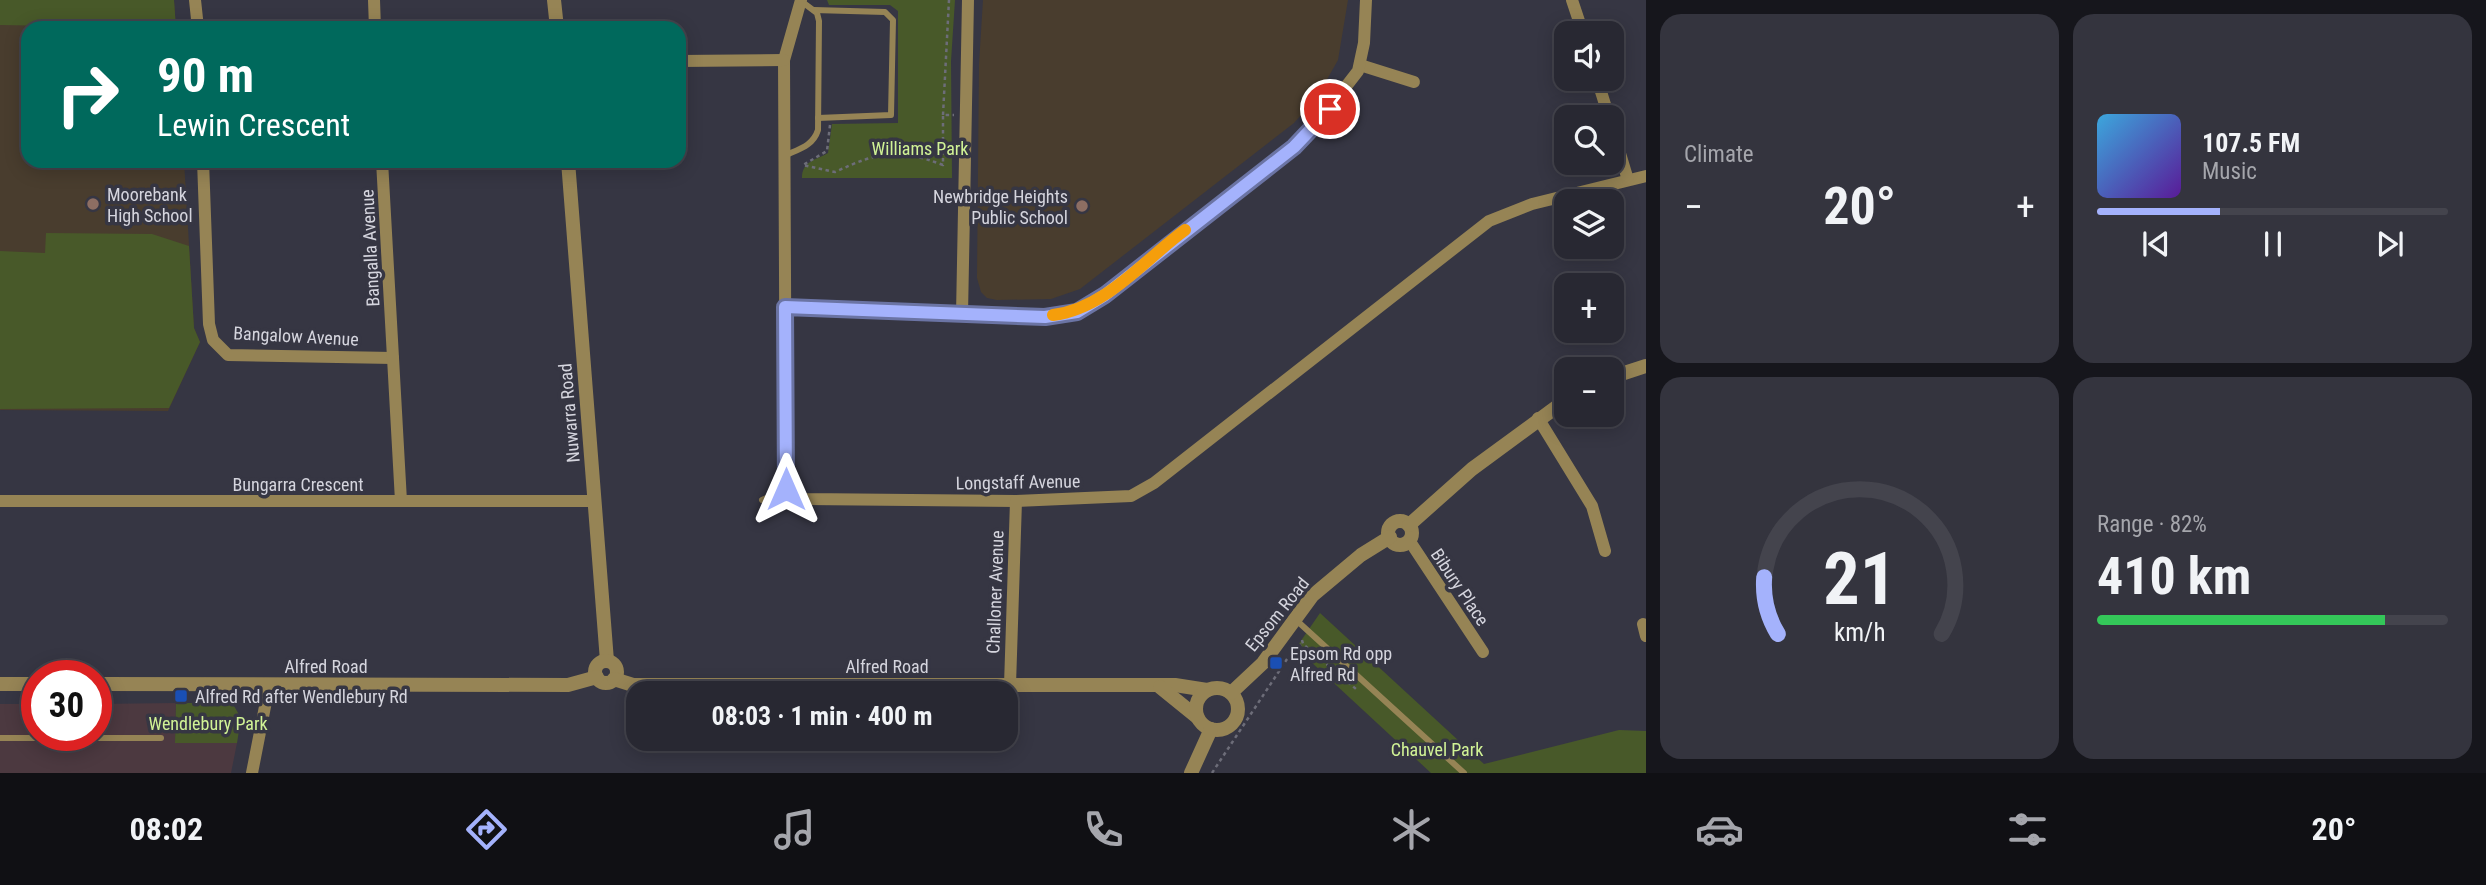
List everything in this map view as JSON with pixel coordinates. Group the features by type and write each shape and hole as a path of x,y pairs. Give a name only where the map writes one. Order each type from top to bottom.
{"street":[{"path":"195,0 197,21"},
{"path":"374,0 375,21"},
{"path":"554,0 556,21"},
{"path":"786,489 784,60 801,0"},
{"path":"962,316 968,0"},
{"path":"785,307 962,316 1045,317 1077,312 1294,147 1346,89 1360,65 1366,0"},
{"path":"1572,0 1579,21"},
{"path":"686,61 784,60"},
{"path":"1360,65 1414,82"},
{"path":"1624,167 1628,180"},
{"name":"Bangalow Avenue","path":"203,168 209,324 213,340 228,355 393,358"},
{"name":"Bangalla Avenue","path":"383,168 401,501"},
{"name":"Nuwarra Road","path":"569,168 607,661"},
{"name":"Longstaff Avenue","path":"786,489 795,497 818,500 1016,501 1131,496 1154,483 1489,221 1532,204 1646,176"},
{"path":"1624,373 1646,366"},
{"path":"1409,525 1451,485 1554,408"},
{"path":"1538,418 1592,506 1605,551"},
{"name":"Bungarra Crescent","path":"0,501 596,501"},
{"name":"Challoner Avenue","path":"1010,681 1016,501"},
{"path":"1402,521 1409,525 1412,531 1409,540 1399,544 1390,537 1390,528 1395,522 1402,521"},
{"name":"Epsom Road","path":"1231,693 1263,663 1294,618 1328,581 1390,537"},
{"name":"Bibury Place","path":"1409,540 1483,652"},
{"path":"607,661 617,670 614,679 605,683 597,677 598,665 607,661"},
{"name":"Alfred Road","path":"112,684 568,685 597,677"},
{"name":"Alfred Road","path":"614,679 626,683"},
{"path":"0,684 21,684"},
{"name":"Alfred Road","path":"1018,685 1175,685 1207,690"},
{"path":"252,773 268,686"},
{"path":"1160,687 1211,729 1223,729 1234,722 1238,704 1231,693 1220,688 1207,690 1196,704 1197,717"},
{"path":"1191,773 1211,729"}],"lane":[{"path":"784,156 815,139 818,118 819,21 814,10 801,0"},
{"path":"814,10 885,12 893,20 891,115 818,118"},
{"path":"762,500 786,489"},
{"path":"1294,618 1464,773"},
{"path":"0,738 161,738"}],"path":[{"path":"830,118 827,151 803,165 830,172 857,160 887,152 907,153 943,165 948,0"},
{"path":"943,115 965,116"},
{"path":"1212,773 1295,647 1303,644 1302,638"}],"shaded area":[{"name":"Moorebank High School","path":"0,0 174,0 176,21 21,21 21,168 184,168 194,328 200,342 168,411 0,410"},
{"name":"Newbridge Heights Public School","path":"983,0 1348,0 1338,60 1317,97 1294,123 1080,289 1051,299 997,300 987,298 981,292 977,278 979,64"},
{"path":"176,703 175,743 237,743 231,773 0,773 0,704 21,704 21,751 112,751 112,704"}],"green space":[{"path":"0,0 174,0 176,21 21,21 21,25 0,25"},
{"name":"Williams Park","path":"827,0 955,0 951,61 952,178 802,178 807,164 828,153 832,124 898,123 898,11 890,5 829,5"},
{"path":"46,233 152,234 189,246 194,328 200,342 169,408 0,409 0,251 45,253"},
{"name":"Chauvel Park","path":"1320,613 1484,764 1619,730 1646,731 1646,773 1431,773 1296,648"},
{"name":"Wendlebury Park","path":"176,703 226,703 234,706 241,718 237,743 175,743"}],"slow traffic":[{"path":"1053,315 1077,312 1105,295 1185,230"}],"place":[{"name":"Moorebank High School","path":"93,204"},
{"name":"Newbridge Heights Public School","path":"1082,206"},
{"name":"Epsom Rd opp Alfred Rd","path":"1276,663"},
{"name":"Alfred Rd after Wendlebury Rd","path":"181,696"}],"route":[{"path":"786,489 785,307 993,317 1045,317 1077,312 1105,295 1177,235 1294,147 1330,109"}]}
